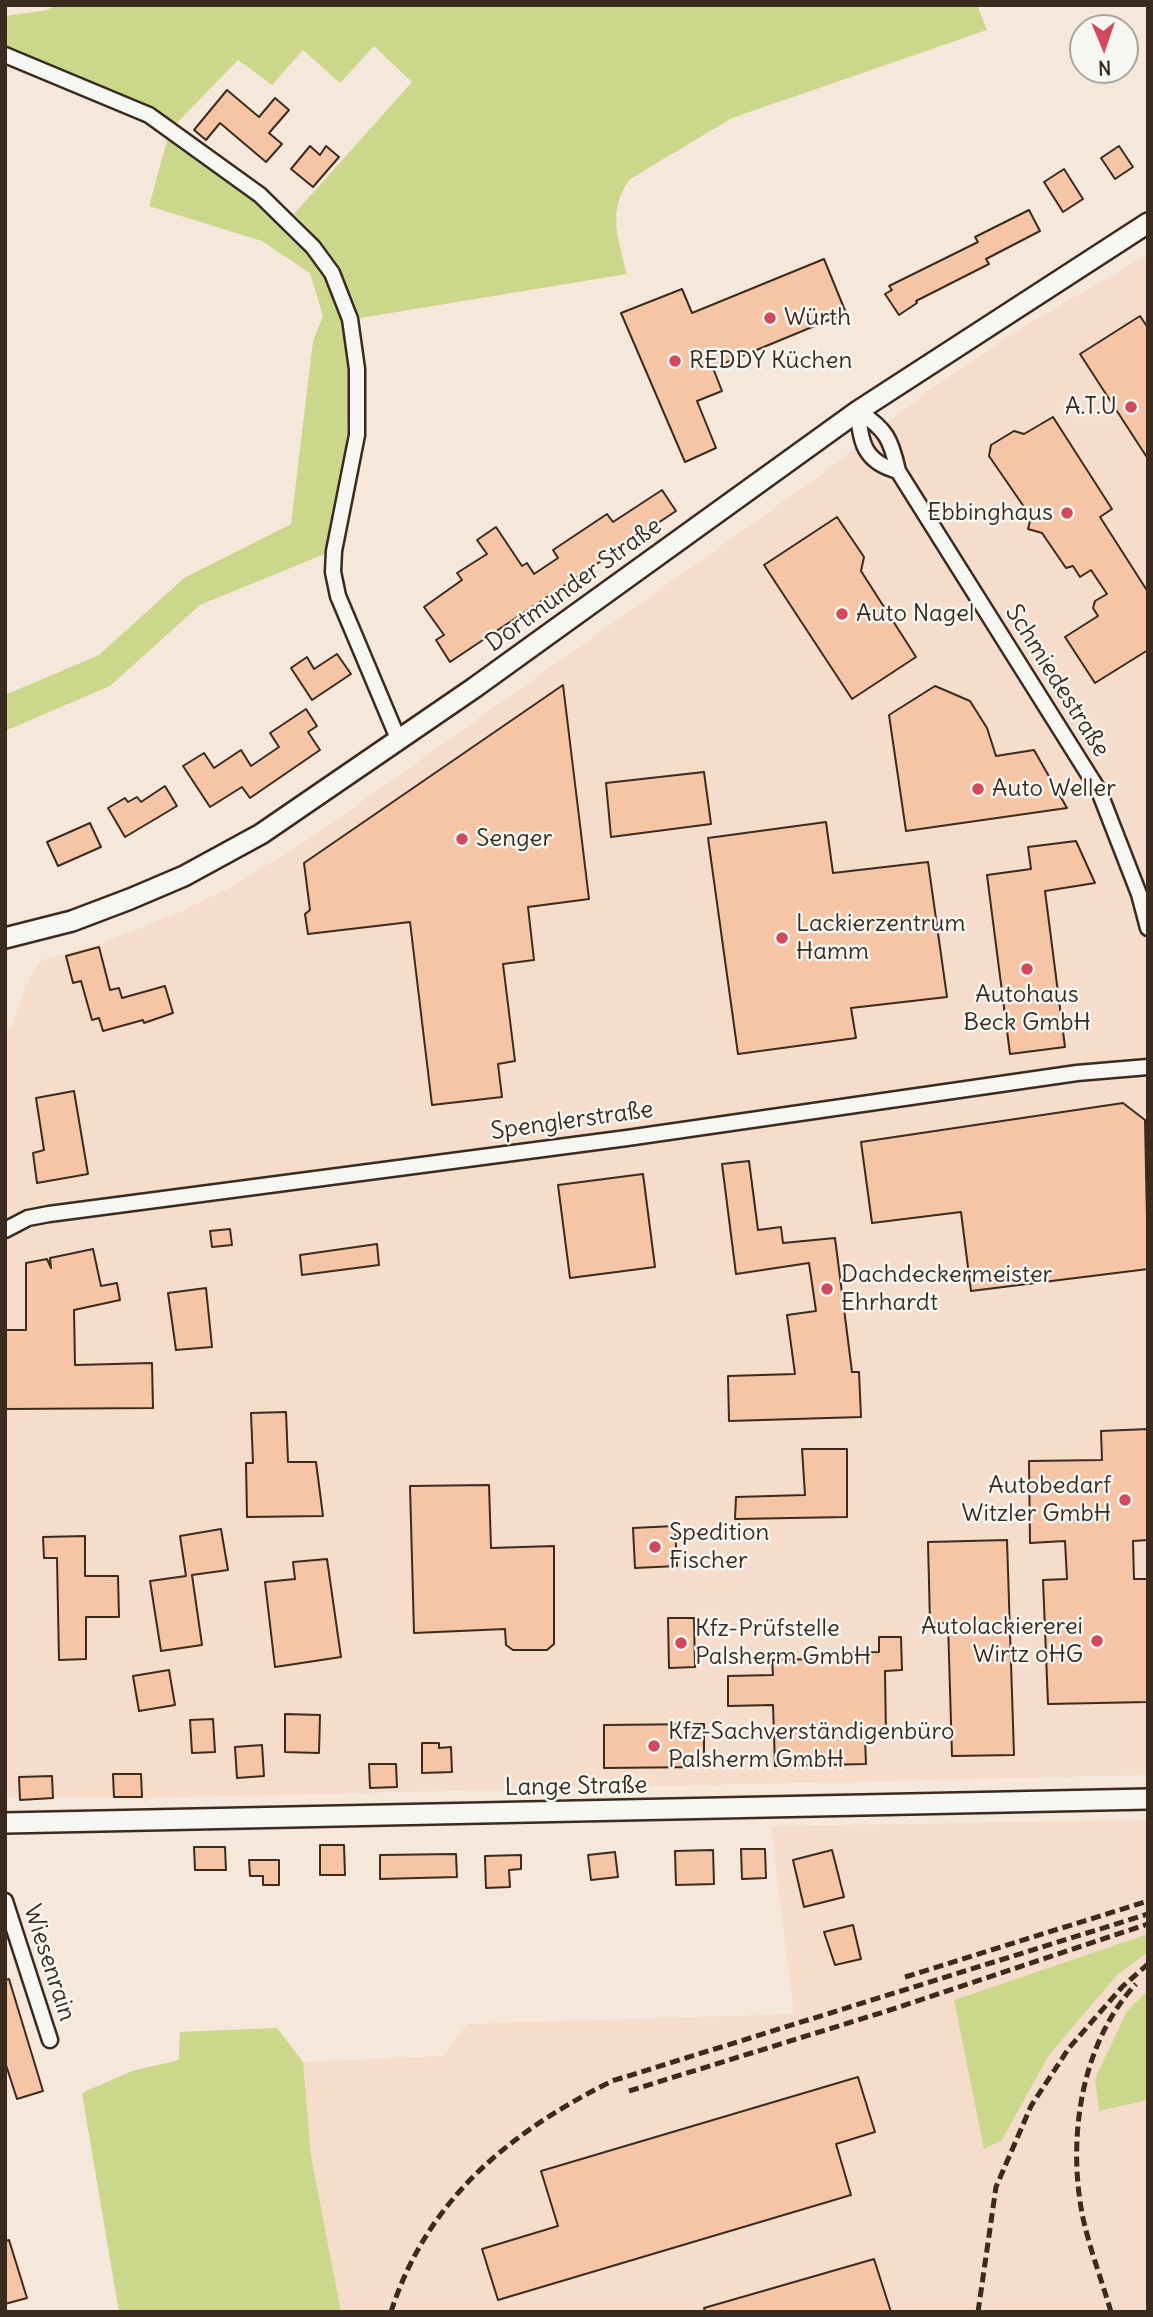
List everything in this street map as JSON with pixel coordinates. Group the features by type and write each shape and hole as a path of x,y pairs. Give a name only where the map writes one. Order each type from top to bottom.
{"main road":[{"name":"Dortmunder Straße","path":"5,938 72,922 184,876 261,834 399,741 858,411 1148,223"},
{"name":"Lange Straße","path":"5,1823 1148,1800"}],"street":[{"path":"5,55 149,115 288,221 332,273 343,297 354,340 357,435 333,572 338,596 399,741"},
{"name":"Schmiedestraße","path":"858,411 860,439 871,456 882,467 898,471"},
{"name":"Schmiedestraße","path":"858,411 879,425 892,444 898,471 1099,791 1139,894 1148,928"},
{"name":"Spenglerstraße","path":"5,1230 29,1218 49,1214 627,1138 1077,1073 1148,1067"},
{"name":"Wiesenrain","path":"5,1900 50,2040"}],"shaded area":[{"path":"1148,254 1148,1775 142,1798 5,1797 5,1031 11,1026 31,975 42,960 103,943 178,913 229,888 309,839 819,476 923,395 1009,335"},
{"path":"1148,1820 1148,1934 954,2000 985,2149 1002,2140 1049,2055 1118,1974 1148,1952 1148,1990 1127,2012 1099,2111 1148,2100 1148,2312 119,2312 82,2093 132,2071 179,2060 180,2032 277,2028 303,2062 443,2056 467,2024 794,2014 771,1826"}],"green space":[{"path":"55,5 977,5 987,30 732,118 630,179 619,202 616,225 627,274 360,318 348,287 334,262 317,238 294,214 412,82 374,46 340,83 303,50 272,85 238,60 175,125 152,110 5,46 5,16 47,10"},
{"path":"168,137 257,202 298,239 316,259 330,281 341,309 347,341 348,415 340,490 327,553 200,605 110,686 5,731 5,695 99,655 184,578 291,524 313,341 323,316 310,273 262,241 149,206"},
{"path":"1148,1934 1148,1952 1118,1974 1049,2055 1002,2140 984,2149 954,2000"},
{"path":"1148,1990 1148,2100 1099,2111 1095,2079 1127,2011"},
{"path":"277,2028 303,2062 311,2156 341,2312 119,2312 82,2093 132,2071 179,2060 180,2032"}],"building":[{"path":"227,90 259,117 275,98 289,110 269,133 282,144 266,162 220,123 206,140 194,130"},
{"path":"310,146 320,155 326,146 339,157 313,187 291,169"},
{"path":"1119,146 1133,167 1115,179 1101,158"},
{"path":"1064,169 1083,199 1063,212 1044,182"},
{"path":"1029,210 1040,231 986,259 989,264 916,301 917,303 899,315 885,294 892,290 889,286 978,242 975,237"},
{"path":"824,259 846,313 713,368 722,391 697,401 716,448 685,462 621,313 682,289 692,313"},
{"name":"A.T.U","path":"1140,316 1148,328 1148,459 1080,354"},
{"name":"Ebbinghaus","path":"1053,417 1112,509 1100,517 1148,592 1148,650 1095,683 1065,637 1098,616 1093,608 1095,601 1107,594 1091,570 1080,577 1073,566 1066,568 1042,533 1028,529 1031,517 989,456 991,445 1014,431 1024,434"},
{"path":"662,490 676,511 450,662 436,640 444,635 424,607 462,580 457,573 487,554 477,540 496,527 522,566 527,563 534,574 558,558 553,550 607,514 613,522"},
{"name":"Auto Nagel","path":"837,517 864,557 861,571 916,657 852,699 764,565"},
{"path":"337,654 351,674 312,700 291,668 307,657 314,669"},
{"path":"563,685 589,899 528,907 534,960 503,964 515,1061 498,1064 502,1097 432,1105 410,922 308,934 305,914 310,910 304,863"},
{"name":"Auto Weller","path":"935,686 970,701 987,728 996,756 1034,750 1067,808 906,831 889,715"},
{"path":"306,709 317,726 308,732 320,750 250,798 242,787 210,807 183,766 204,753 214,768 241,750 251,766 279,747 270,733"},
{"path":"704,772 711,824 611,837 606,783"},
{"path":"165,786 177,806 125,837 108,808 125,798 128,802 137,797 141,802"},
{"name":"Lackierzentrum Hamm","path":"826,822 833,873 928,862 947,997 851,1008 856,1038 738,1054 708,838"},
{"path":"90,823 101,847 58,866 47,842"},
{"name":"Autohaus Beck GmbH","path":"1076,841 1095,883 1045,891 1065,1047 1010,1054 987,875 1031,869 1028,847"},
{"path":"99,947 110,990 119,988 122,998 165,986 173,1013 144,1023 143,1020 103,1031 99,1018 92,1020 81,981 73,983 66,956"},
{"path":"74,1091 88,1174 37,1183 33,1153 44,1150 36,1098"},
{"path":"1123,1103 1145,1120 1148,1269 971,1291 961,1212 872,1223 861,1142"},
{"path":"749,1161 758,1230 781,1227 783,1243 835,1238 852,1372 859,1372 861,1417 729,1421 728,1376 795,1374 787,1315 816,1311 809,1263 736,1274 722,1164"},
{"path":"643,1174 655,1267 570,1278 558,1185"},
{"path":"230,1229 232,1245 212,1247 210,1231"},
{"path":"377,1244 379,1265 302,1275 300,1255"},
{"path":"93,1249 101,1286 117,1283 120,1300 74,1310 75,1365 152,1363 153,1408 6,1409 5,1330 26,1330 26,1263 47,1259 51,1268 50,1258"},
{"path":"206,1288 212,1347 176,1350 168,1293"},
{"path":"286,1412 288,1462 316,1462 323,1516 247,1517 246,1463 253,1463 251,1413"},
{"path":"1148,1429 1148,1540 1133,1541 1134,1579 1148,1579 1148,1702 1048,1704 1043,1580 1067,1579 1065,1541 1030,1543 1029,1461 1102,1460 1101,1431"},
{"path":"802,1449 847,1449 847,1517 735,1519 736,1497 805,1495"},
{"path":"489,1485 491,1548 554,1546 554,1644 547,1650 513,1650 506,1645 505,1629 414,1633 410,1486"},
{"name":"Spedition Fischer","path":"675,1526 677,1566 635,1568 633,1528"},
{"path":"221,1529 228,1570 192,1575 202,1645 161,1651 150,1581 186,1576 180,1536"},
{"path":"85,1536 85,1576 118,1576 119,1617 86,1617 86,1659 59,1660 57,1558 44,1558 43,1537"},
{"path":"1007,1540 1014,1755 952,1756 948,1623 930,1623 928,1542"},
{"path":"327,1559 341,1657 275,1667 265,1582 295,1579 293,1562"},
{"name":"Kfz-Prüfstelle Palsherm GmbH","path":"668,1618 694,1618 695,1667 669,1668"},
{"path":"879,1637 901,1637 902,1670 885,1671 886,1736 865,1737 866,1764 775,1766 773,1705 728,1706 728,1676 773,1675 772,1660 815,1659 815,1653 879,1652"},
{"path":"169,1670 175,1705 139,1711 133,1676"},
{"path":"285,1714 320,1715 319,1753 285,1752"},
{"path":"213,1719 215,1752 192,1753 190,1720"},
{"name":"Kfz-Sachverständigenbüro Palsherm GmbH","path":"704,1724 704,1767 604,1768 604,1725"},
{"path":"422,1743 439,1743 439,1748 451,1747 452,1772 422,1773"},
{"path":"262,1745 264,1776 237,1778 235,1747"},
{"path":"369,1764 396,1764 397,1787 370,1788"},
{"path":"113,1774 141,1774 142,1797 114,1797"},
{"path":"52,1776 53,1798 20,1800 19,1777"},
{"path":"320,1845 344,1845 345,1875 320,1875"},
{"path":"194,1847 225,1847 226,1870 195,1870"},
{"path":"741,1849 765,1849 766,1878 742,1879"},
{"path":"713,1850 714,1884 676,1885 675,1851"},
{"path":"832,1850 844,1897 804,1907 793,1860"},
{"path":"615,1852 618,1877 591,1880 588,1855"},
{"path":"456,1854 457,1877 380,1879 380,1855"},
{"path":"521,1855 521,1869 509,1870 510,1887 486,1888 485,1856"},
{"path":"249,1860 279,1860 279,1885 263,1885 263,1876 250,1876"},
{"path":"853,1925 861,1959 835,1965 824,1932"},
{"path":"9,1979 43,2091 17,2099 5,2062 5,1980"},
{"path":"858,2077 875,2132 836,2144 851,2195 498,2300 482,2249 558,2226 541,2171"},
{"path":"9,2240 27,2298 5,2304 5,2241"},
{"path":"874,2259 891,2312 705,2312 704,2308"}],"railway":[{"path":"905,1977 1148,1901"},
{"path":"391,2312 426,2235 477,2173 540,2123 612,2081 1148,1914"},
{"path":"629,2091 887,2011 1148,1924"},
{"path":"978,2312 996,2187 1031,2106 1069,2048 1122,1987 1148,1964"},
{"path":"1111,2312 1083,2218 1078,2188 1078,2126 1090,2064 1117,2008 1136,1984"}],"place":[{"name":"Würth","path":"770,318"},
{"name":"REDDY Küchen","path":"675,361"},
{"name":"A.T.U","path":"1131,407"},
{"name":"Ebbinghaus","path":"1067,513"},
{"name":"Auto Nagel","path":"842,614"},
{"name":"Auto Weller","path":"978,789"},
{"name":"Senger","path":"462,839"},
{"name":"Lackierzentrum Hamm","path":"782,938"},
{"name":"Autohaus Beck GmbH","path":"1027,969"},
{"name":"Dachdeckermeister Ehrhardt","path":"827,1289"},
{"name":"Autobedarf Witzler GmbH","path":"1125,1500"},
{"name":"Spedition Fischer","path":"655,1547"},
{"name":"Autolackiererei Wirtz oHG","path":"1097,1641"},
{"name":"Kfz-Prüfstelle Palsherm GmbH","path":"681,1643"},
{"name":"Kfz-Sachverständigenbüro Palsherm GmbH","path":"654,1746"}]}
